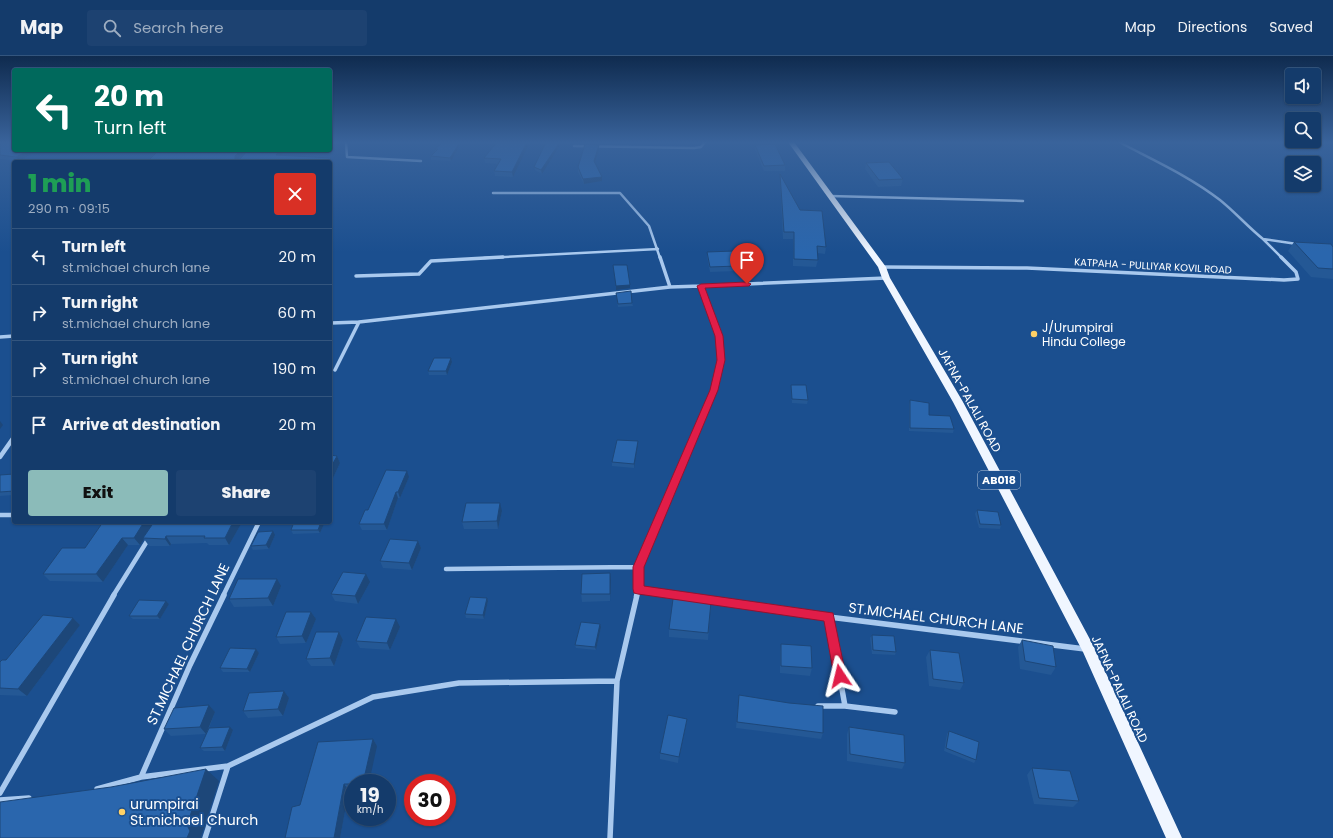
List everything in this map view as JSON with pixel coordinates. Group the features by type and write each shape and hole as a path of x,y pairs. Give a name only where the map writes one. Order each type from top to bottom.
{"main road":[{"name":"JAFNA-PALALI ROAD","path":"817,178 882,267 886,278 958,402 1088,649 1174,838"}],"street":[{"path":"1184,178 1220,201 1263,239 1302,245"},
{"path":"493,193 620,193 650,226 670,287"},
{"path":"830,196 1023,201"},
{"name":"KATPAHA - PULLIYAR KOVIL ROAD","path":"882,267 1027,268 1284,280 1298,279 1296,272 1263,239"},
{"path":"356,276 420,274 431,261 658,248"},
{"path":"332,323 359,322 670,287 886,278"},
{"path":"610,838 617,681 638,589 638,567 714,390 721,360 719,336 701,286"},
{"path":"335,370 359,322"},
{"path":"0,336 12,336"},
{"path":"0,457 12,440"},
{"path":"0,515 12,515"},
{"name":"ST.MICHAEL CHURCH LANE","path":"141,777 190,665 258,524"},
{"path":"0,793 96,623 151,535"},
{"path":"446,569 638,567"},
{"name":"ST.MICHAEL CHURCH LANE","path":"638,589 829,617 1088,649"},
{"path":"829,617 845,706"},
{"path":"87,792 141,777 228,766 373,697 459,682 617,681"},
{"path":"810,706 845,706 895,712"},
{"path":"205,838 228,766"},
{"path":"0,800 36,798"}],"building":[{"path":"780,178 782,178 800,210 822,211 826,247 817,246 818,260 794,259 794,232 784,232"},
{"path":"878,178 903,179 879,180"},
{"path":"1294,242 1331,244 1333,247 1333,269 1318,268"},
{"path":"734,251 737,266 710,267 707,252"},
{"path":"613,265 627,265 630,285 616,286"},
{"path":"631,291 632,303 618,304 616,293"},
{"path":"434,358 451,358 446,371 428,371"},
{"path":"791,385 806,385 808,400 792,399"},
{"path":"910,400 929,403 929,415 950,416 954,429 910,428"},
{"path":"617,440 638,441 634,464 612,462"},
{"path":"332,455 337,456 332,465"},
{"path":"386,470 407,471 398,492 396,492 384,524 359,524 365,510 368,510"},
{"path":"12,474 12,491 0,492 0,475"},
{"path":"466,503 500,503 497,521 462,522"},
{"path":"977,510 998,512 1001,525 980,524"},
{"path":"102,524 143,524 134,538 122,538 96,574 43,574 62,548 85,548"},
{"path":"153,524 232,524 225,538 204,538 205,536 166,536 165,539 143,538"},
{"path":"293,524 320,524 318,530 291,530"},
{"path":"273,531 266,545 251,546 258,532"},
{"path":"390,539 418,541 409,563 380,561"},
{"path":"343,572 366,574 355,596 331,594"},
{"path":"610,573 610,594 581,594 582,574"},
{"path":"238,579 277,579 268,598 229,599"},
{"path":"470,597 487,598 483,615 465,614"},
{"path":"673,599 711,602 708,633 669,629"},
{"path":"139,600 166,601 157,616 129,616"},
{"path":"286,612 311,612 302,636 276,637"},
{"path":"43,615 73,618 18,689 0,688 0,662 2,660 6,660"},
{"path":"366,617 396,619 387,643 356,641"},
{"path":"581,622 600,624 595,647 575,645"},
{"path":"316,632 339,632 330,658 306,659"},
{"path":"872,635 894,636 896,652 873,650"},
{"path":"1022,640 1053,646 1056,667 1025,661"},
{"path":"781,644 811,646 812,668 781,666"},
{"path":"230,648 256,649 247,669 220,668"},
{"path":"930,650 959,653 964,683 933,679"},
{"path":"284,691 278,709 243,711 249,693"},
{"path":"739,695 789,703 823,706 823,733 737,722"},
{"path":"209,705 200,727 164,729 174,708"},
{"path":"668,715 687,719 679,757 660,753"},
{"path":"230,727 222,747 200,748 209,728"},
{"path":"849,727 904,735 905,763 850,754"},
{"path":"949,731 979,742 976,760 946,748"},
{"path":"373,739 365,774 344,774 344,784 334,838 285,838 292,807 300,805 318,742"},
{"path":"1032,768 1070,771 1079,801 1039,798"},
{"name":"urumpirai St.michael Church","path":"206,769 187,825 190,831 187,838 0,838 0,802 111,787"}],"place":[{"name":"J/Urumpirai Hindu College","path":"1034,334"},
{"name":"urumpirai St.michael Church","path":"122,812"}],"route":[{"path":"747,284 701,286 719,336 721,360 714,390 638,567 638,589 829,617 840,676"}]}
